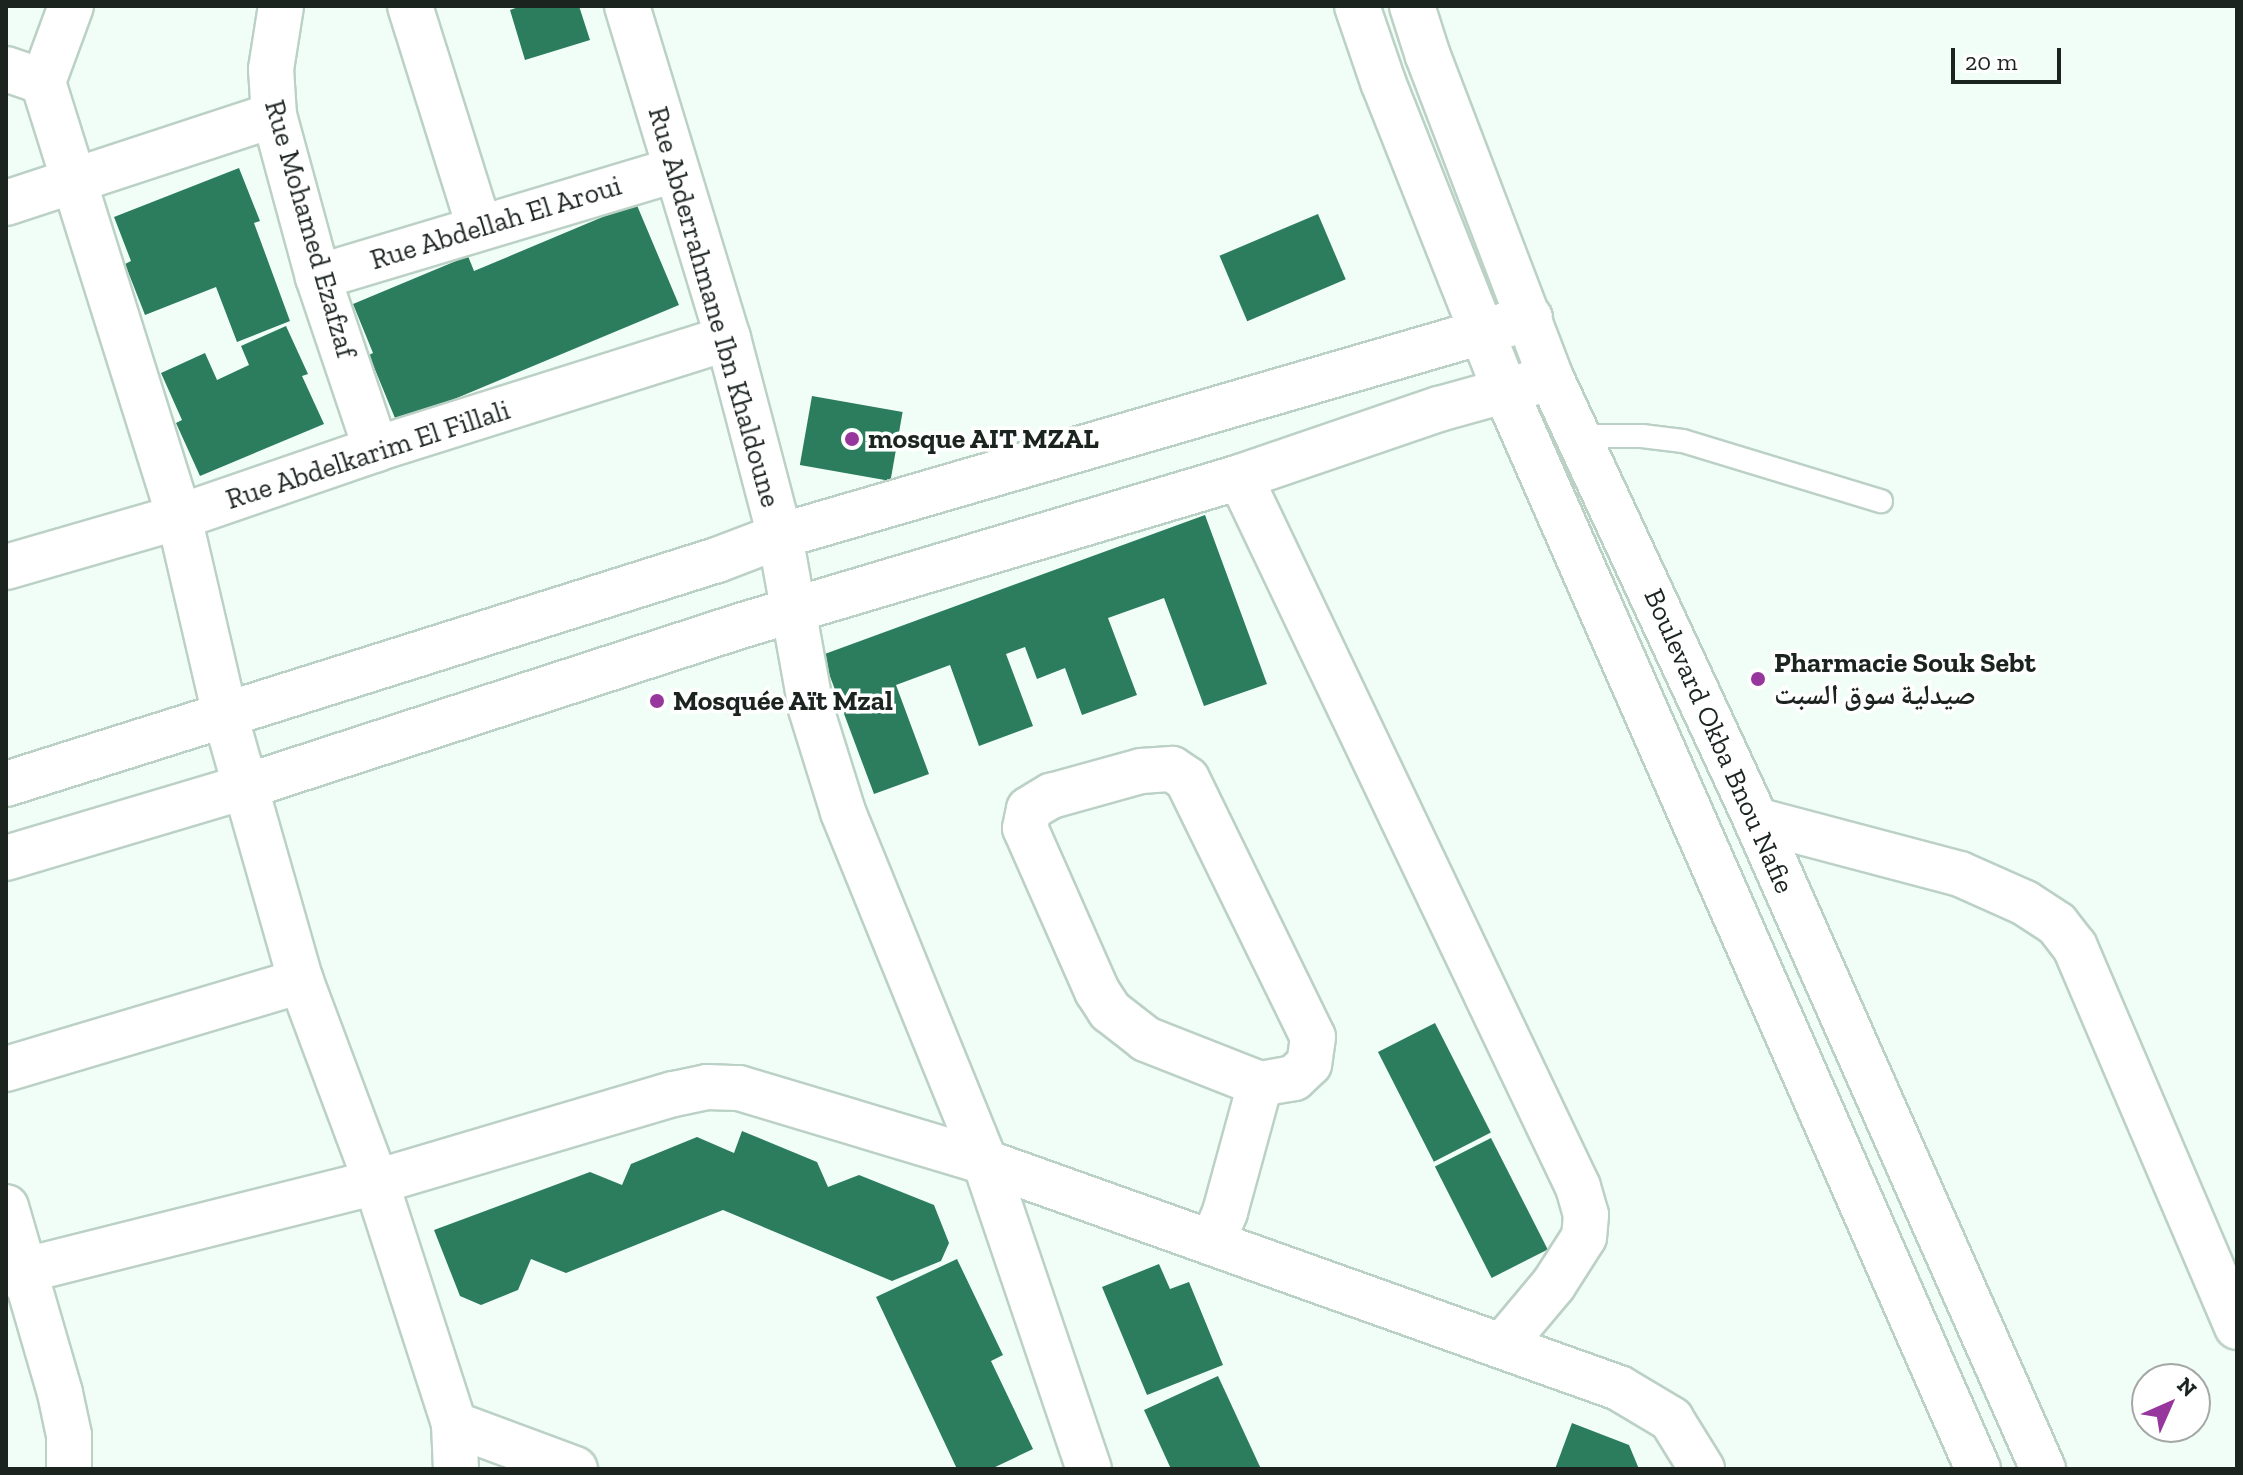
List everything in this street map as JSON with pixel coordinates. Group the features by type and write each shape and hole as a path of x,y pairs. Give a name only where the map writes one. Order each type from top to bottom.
{"street":[{"path":"71,6 25,75 73,182 179,517 225,715 301,981 376,1182 454,1424 456,1469"},
{"name":"Rue Mohamed Ezafzaf","path":"281,6 271,69 274,115 318,277 376,449"},
{"path":"410,6 479,226"},
{"name":"Rue Abderrahmane Ibn Khaldoune","path":"627,6 728,338 780,536 811,709 843,812 985,1162 1089,1469"},
{"name":"Boulevard Okba Bnou Nafie","path":"1357,6 1383,82 1505,390 1978,1469"},
{"name":"Boulevard Okba Bnou Nafie","path":"1412,6 1428,56 1551,378 1581,436 1756,820 2043,1469"},
{"path":"6,203 274,115"},
{"name":"Rue Abdellah El Aroui","path":"318,277 479,226 675,170"},
{"path":"6,784 717,560 780,536 1530,318"},
{"name":"Rue Abdelkarim El Fillali","path":"6,567 179,517 376,449 728,338"},
{"path":"6,858 247,786 792,611 1240,477 1505,390 1551,378"},
{"path":"1240,477 1578,1187 1586,1215 1584,1237 1554,1284 1502,1346"},
{"path":"1172,769 1187,779 1313,1037 1309,1064 1301,1074 1260,1084 1146,1039 1110,1011 1097,991 1025,828 1029,809 1051,796 1141,771 1172,769"},
{"path":"1756,820 1960,874 2025,903 2057,924 2075,947 2237,1327"},
{"path":"6,1069 301,981"},
{"path":"1212,1243 1225,1212 1260,1084"},
{"path":"16,1272 376,1182 617,1109 674,1094 722,1086 739,1088 985,1162 1619,1388 1649,1403 1671,1419 1702,1469"},
{"path":"6,1207 16,1272 66,1417 69,1469"},
{"path":"454,1424 575,1469"}],"lane":[{"path":"1581,436 1642,436 1683,441 1881,501"}],"building":[{"path":"521,6 579,6 590,40 525,60 510,10"},
{"path":"239,168 260,221 254,223 290,321 237,342 216,287 145,315 125,264 131,261 114,217"},
{"path":"636,203 679,305 397,423 369,355 373,353 353,304 468,256 474,271"},
{"path":"1318,214 1346,279 1247,321 1220,256"},
{"path":"286,326 308,374 302,376 324,424 200,476 176,423 182,420 161,373 205,353 217,380 249,365 241,346"},
{"name":"mosque AIT MZAL","path":"812,396 903,412 890,481 800,465"},
{"path":"1205,515 1267,684 1204,706 1164,598 1108,618 1137,695 1082,715 1065,668 1037,679 1025,647 1006,654 1033,726 979,746 950,665 896,685 929,774 874,794 822,655"},
{"path":"1435,1023 1491,1133 1434,1162 1378,1052"},
{"path":"742,1131 817,1162 828,1187 859,1175 934,1205 949,1243 941,1261 892,1281 723,1210 566,1273 531,1259 518,1290 481,1305 460,1296 434,1230 590,1172 622,1185 631,1164 697,1137 734,1153"},
{"path":"1491,1138 1548,1249 1492,1278 1435,1167"},
{"path":"957,1259 1003,1355 991,1361 1033,1449 991,1469 957,1469 876,1297"},
{"path":"1159,1264 1170,1289 1189,1282 1223,1365 1147,1395 1102,1287"},
{"path":"1218,1376 1261,1469 1171,1469 1144,1410"},
{"path":"1572,1423 1629,1445 1639,1469 1555,1469"}],"place":[{"name":"mosque AIT MZAL","path":"852,439"},
{"name":"Pharmacie Souk Sebt صيدلية سوق السبت","path":"1758,679"},
{"name":"Mosquée Aït Mzal","path":"657,701"}]}
